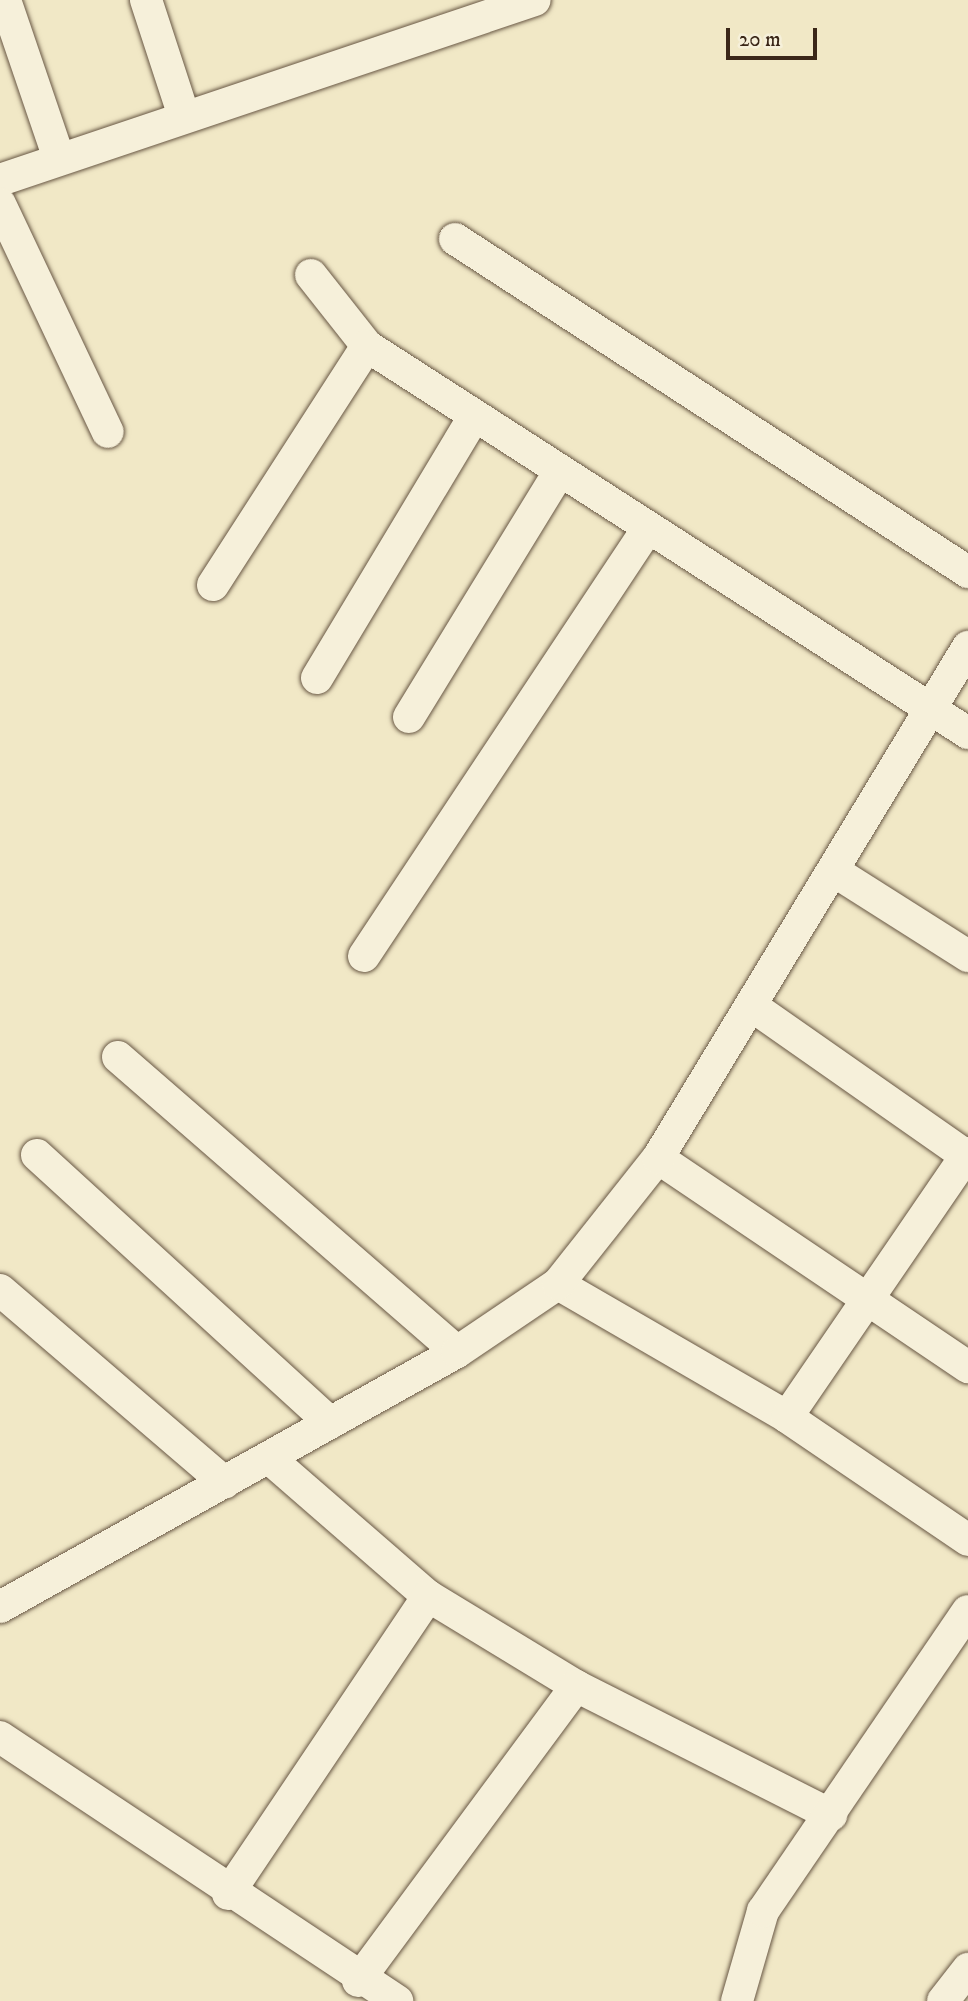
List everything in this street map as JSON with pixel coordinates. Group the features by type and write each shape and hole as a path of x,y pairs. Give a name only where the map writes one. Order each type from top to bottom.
{"street":[{"path":"5,0 58,156"},
{"path":"146,0 184,116"},
{"path":"0,180 58,156 535,0"},
{"path":"0,204 108,432"},
{"path":"455,239 968,572"},
{"path":"311,275 367,346 968,733"},
{"path":"213,585 367,346"},
{"path":"317,678 474,416"},
{"path":"409,717 560,471"},
{"path":"364,956 648,528"},
{"path":"0,1607 457,1352 558,1283 658,1158 968,647"},
{"path":"834,871 968,956"},
{"path":"752,1006 967,1155 787,1417"},
{"path":"118,1057 457,1352"},
{"path":"37,1155 330,1423"},
{"path":"658,1158 968,1367"},
{"path":"558,1283 787,1417 968,1540"},
{"path":"0,1290 225,1483"},
{"path":"269,1458 428,1596 576,1686 831,1815"},
{"path":"228,1894 428,1596"},
{"path":"737,2001 764,1911 968,1611"},
{"path":"358,1981 576,1686"},
{"path":"0,1737 358,1981 397,2001"},
{"path":"943,2001 968,1969"}]}
